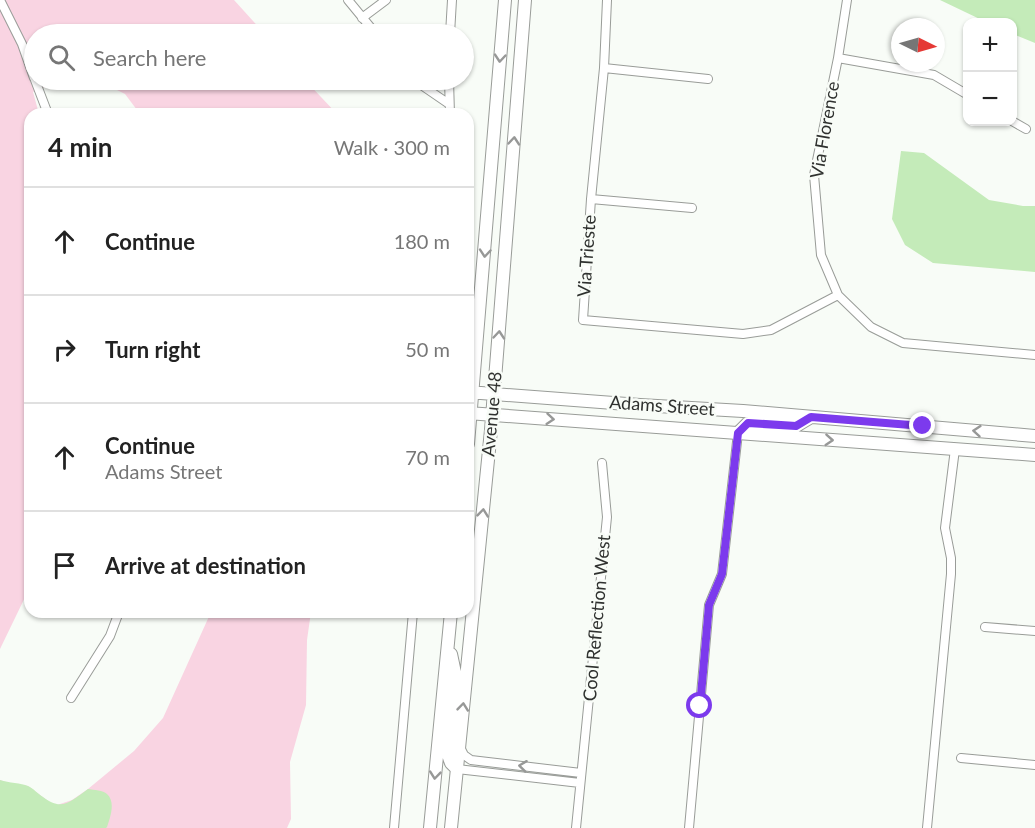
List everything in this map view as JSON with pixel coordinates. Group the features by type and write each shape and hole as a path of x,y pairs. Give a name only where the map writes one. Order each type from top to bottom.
{"main road":[{"name":"Avenue 48","path":"474,357 505,0"},
{"name":"Avenue 48","path":"474,595 494,393 525,0"},
{"name":"Adams Street","path":"474,392 1035,436"},
{"name":"Adams Street","path":"474,413 1035,455"},
{"path":"738,433 748,423 796,426 811,417"},
{"path":"430,828 451,618"},
{"name":"Avenue 48","path":"451,828 472,618"},
{"path":"449,641 455,673 447,752 451,763 457,769"}],"street":[{"path":"0,0 24,50"},
{"path":"348,0 367,24"},
{"path":"362,18 386,0"},
{"path":"451,24 452,0"},
{"name":"Via Trieste","path":"608,0 583,320 743,334 771,330 838,295"},
{"name":"Via Florence","path":"847,0 838,58 814,175 821,255 838,295 871,327 903,343 1035,355"},
{"path":"838,58 934,75 963,92"},
{"path":"604,68 708,79"},
{"path":"39,90 46,108"},
{"path":"429,90 449,104"},
{"path":"449,90 449,108"},
{"path":"1017,124 1026,129"},
{"path":"591,199 692,208"},
{"path":"689,828 709,605 722,574 738,433"},
{"path":"927,828 951,574 951,558 945,528 955,449"},
{"name":"Cool Reflection West","path":"576,828 607,517 602,463"},
{"path":"71,698 110,636 117,618"},
{"path":"394,828 412,618"},
{"path":"985,627 1035,631"},
{"path":"459,746 464,755 471,760 581,773"},
{"path":"961,758 1035,765"},
{"path":"457,769 580,783"}],"shaded area":[{"path":"0,0 234,0 256,24 24,24 24,90 38,90 33,92 37,108 24,108 24,599 0,649"},
{"path":"940,0 1035,0 1035,43 1017,36 1017,18 978,18"},
{"path":"117,90 314,90 331,108 136,108 125,94"},
{"path":"901,151 924,153 989,200 1035,206 1035,272 933,263 905,245 892,219"},
{"path":"208,618 310,618 307,640 306,705 290,762 291,819 287,828 0,828 0,780 28,786 52,804 57,805 72,800 134,751 163,718"},
{"path":"0,780 28,786 56,804 66,803 88,789 103,792 110,797 112,806 107,827 0,828"}],"route":[{"path":"700,706 709,605 722,574 738,433 748,423 796,426 811,417 923,426"}]}
